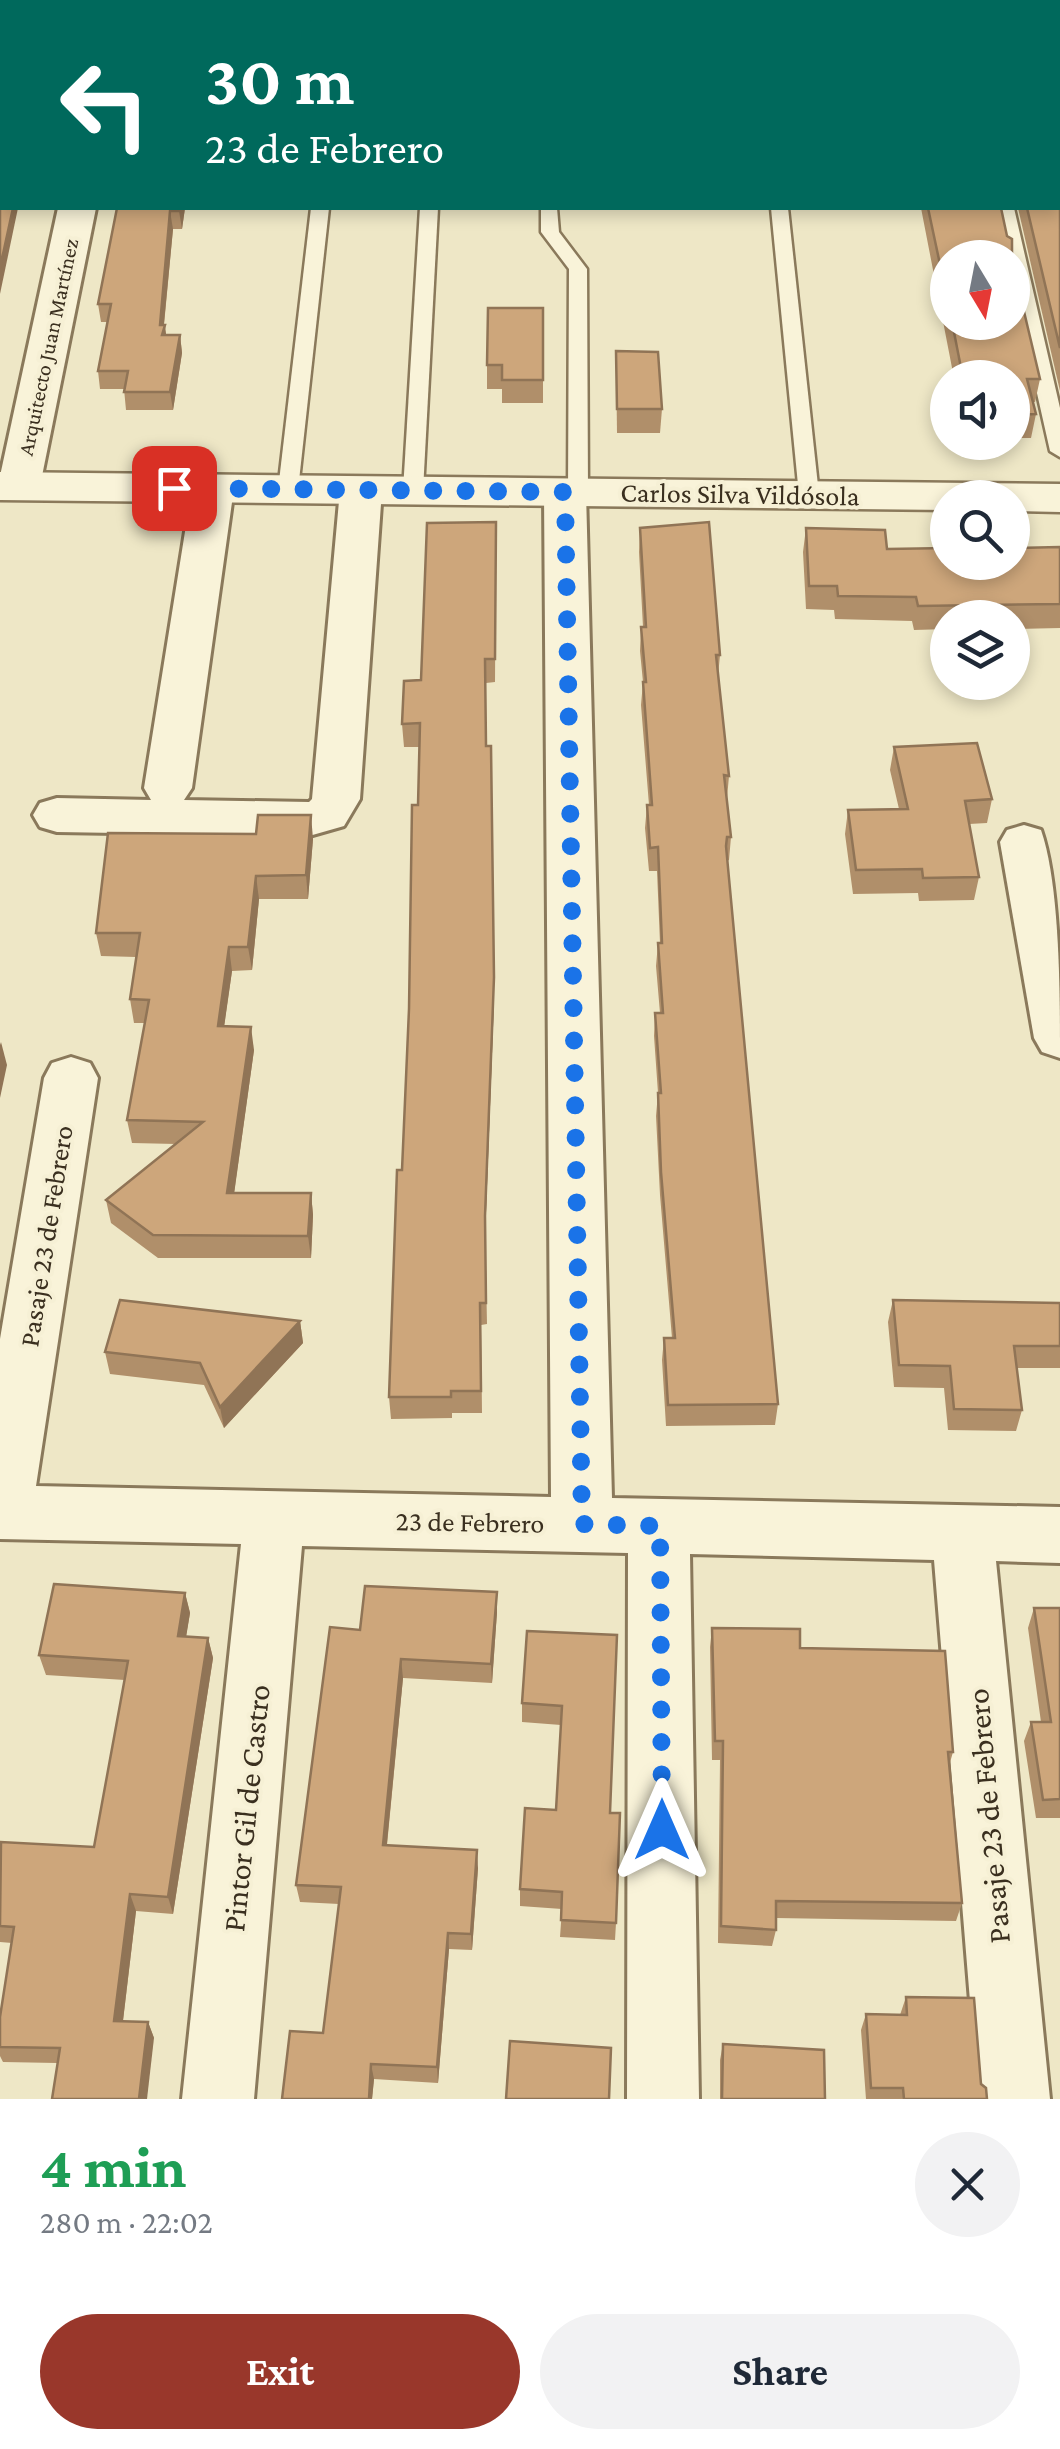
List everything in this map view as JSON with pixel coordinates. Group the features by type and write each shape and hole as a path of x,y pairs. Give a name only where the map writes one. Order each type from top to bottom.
{"street":[{"name":"Arquitecto Juan Martínez","path":"10,486 77,210"},
{"name":"Carlos Silva Vildósola","path":"10,486 1060,498"},
{"path":"168,788 213,488"},
{"path":"57,815 309,819 326,814 336,799 361,490"},
{"path":"571,493 582,1524"},
{"path":"1024,842 1060,1038"},
{"name":"Pasaje 23 de Febrero","path":"0,1512 72,1078"},
{"name":"23 de Febrero","path":"0,1512 1060,1535"},
{"name":"Pintor Gil de Castro","path":"218,2099 274,1518"},
{"path":"660,1526 663,2099"},
{"name":"Pasaje 23 de Febrero","path":"962,1533 1014,2099"}],"lane":[{"path":"288,490 320,210"},
{"path":"413,491 429,210"},
{"path":"549,210 550,232 578,269 571,493"},
{"path":"779,210 809,495"},
{"path":"1005,210 1060,451"}],"building":[{"path":"0,210 13,210 0,268"},
{"path":"117,210 179,210 170,211 160,325 165,325 162,335 180,335 170,392 124,392 128,371 98,371 111,304 98,304"},
{"path":"928,210 1001,210 1007,236 1012,239 935,240"},
{"path":"1027,210 1060,210 1060,348"},
{"path":"488,308 543,308 543,380 502,380 502,365 487,365"},
{"path":"1030,337 1040,379 1030,379 1030,360 959,360 956,340 1030,340"},
{"path":"616,351 658,352 662,409 617,409"},
{"path":"1030,391 1036,414 1030,414"},
{"path":"496,522 495,659 485,659 486,746 491,746 494,977 485,1216 486,1303 480,1303 481,1391 451,1391 451,1397 389,1397 397,1170 402,1170 409,1009 412,805 418,805 420,723 402,724 404,681 421,680 427,523"},
{"path":"709,522 720,655 716,655 729,776 724,775 731,837 727,837 726,846 778,1404 668,1405 664,1338 675,1338 661,1172 655,1013 663,1013 658,943 662,943 658,847 650,848 647,805 652,805 643,682 641,627 646,627 640,528"},
{"path":"806,528 885,530 887,549 930,548 930,580 1030,580 1030,548 1060,547 1060,604 1030,604 1030,600 930,600 930,606 918,606 916,597 838,596 837,586 809,586"},
{"path":"977,743 992,799 965,801 979,877 923,878 922,869 856,870 848,810 908,809 894,747"},
{"path":"258,815 311,815 306,875 256,876 248,947 229,947 218,1026 251,1027 227,1193 311,1193 308,1236 153,1235 106,1200 203,1122 127,1120 149,1000 130,999 140,933 96,933 108,833 256,834"},
{"path":"120,1300 300,1321 220,1407 200,1363 105,1352"},
{"path":"893,1300 1060,1303 1060,1346 1014,1346 1022,1410 954,1409 950,1366 899,1365"},
{"path":"54,1584 185,1593 178,1636 208,1638 168,1897 130,1894 114,2021 148,2022 139,2099 52,2099 60,2048 0,2047 0,2017 14,1927 0,1926 1,1842 94,1847 128,1661 39,1655"},
{"path":"365,1586 497,1592 491,1664 401,1659 383,1845 477,1850 471,1934 448,1933 437,2067 371,2064 369,2099 282,2099 290,2031 323,2033 341,1887 296,1885 330,1627 360,1630"},
{"path":"1034,1608 1060,1608 1060,1799 1043,1800 1031,1722 1051,1722"},
{"path":"712,1628 800,1629 800,1648 945,1651 953,1752 948,1752 962,1903 776,1901 776,1930 721,1926 723,1741 715,1741"},
{"path":"527,1631 617,1635 610,1813 620,1813 616,1923 561,1920 562,1892 520,1889 525,1808 556,1810 562,1706 522,1703"},
{"path":"906,1997 974,1998 981,2084 986,2088 987,2099 904,2099 903,2088 871,2088 866,2014 907,2015"},
{"path":"510,2041 611,2048 609,2099 506,2099"},
{"path":"723,2044 824,2050 825,2099 722,2099"}],"route":[{"path":"174,488 565,492 582,1524 660,1526 662,1830"}]}
